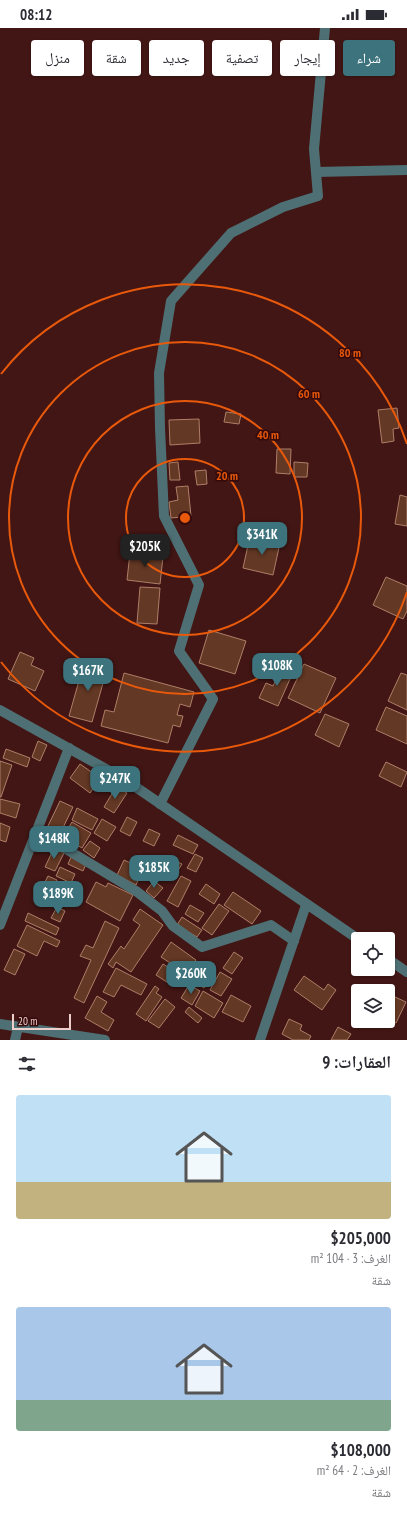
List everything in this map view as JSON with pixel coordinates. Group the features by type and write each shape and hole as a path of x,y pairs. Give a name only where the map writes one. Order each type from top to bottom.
{"street":[{"path":"160,804 213,698 179,651 199,585 164,516 159,373 171,301 231,233 283,207 318,196 314,149 325,28"},
{"path":"316,172 407,170"},
{"path":"0,710 124,779 351,934"},
{"path":"0,925 69,748"},
{"path":"36,831 136,891 162,911 173,926 202,947 270,925 294,941"},
{"path":"260,1040 306,905"},
{"path":"395,964 407,972"},
{"path":"0,1024 105,1040"},
{"path":"15,1040 18,1027"}],"building":[{"path":"397,408 399,428 393,429 394,441 382,443 378,410"},
{"path":"226,412 241,414 239,424 224,422"},
{"path":"199,419 200,443 170,445 169,420"},
{"path":"277,449 291,449 290,474 276,473"},
{"path":"178,462 180,480 170,480 169,463"},
{"path":"294,462 308,463 307,477 294,477"},
{"path":"206,470 207,484 197,485 195,471"},
{"path":"188,486 191,516 171,518 169,502 178,500 176,487"},
{"path":"400,495 407,497 407,526 395,524"},
{"path":"250,536 280,543 273,575 243,568"},
{"path":"130,553 163,557 160,584 127,580"},
{"path":"386,577 407,586 407,611 403,619 373,605"},
{"path":"140,587 160,588 157,624 137,623"},
{"path":"209,630 246,641 235,674 199,663"},
{"path":"20,652 34,658 31,665 44,671 35,691 8,679"},
{"path":"84,663 107,669 92,722 69,716"},
{"path":"304,664 336,678 320,713 288,698"},
{"path":"283,665 294,670 278,706 259,698 266,683 273,686"},
{"path":"124,673 194,692 190,707 180,704 177,715 183,716 180,727 173,725 168,743 101,726 105,710 114,712"},
{"path":"401,673 407,675 407,710 388,701"},
{"path":"386,707 407,716 407,744 376,730"},
{"path":"325,714 349,724 339,747 315,735"},
{"path":"38,741 47,745 40,761 32,757"},
{"path":"6,749 30,758 27,767 3,758"},
{"path":"0,761 12,765 1,797 0,797"},
{"path":"386,762 407,772 401,787 379,776"},
{"path":"80,764 100,778 90,793 70,778"},
{"path":"116,787 127,793 114,813 104,807"},
{"path":"0,799 20,804 16,818 0,813"},
{"path":"60,801 73,807 59,836 46,830"},
{"path":"77,808 98,819 92,830 72,820"},
{"path":"127,817 137,822 130,836 120,831"},
{"path":"102,819 116,827 107,841 94,833"},
{"path":"72,822 91,833 82,848 63,837"},
{"path":"0,823 10,827 6,842 0,840"},
{"path":"149,829 160,834 154,846 143,841"},
{"path":"178,835 198,845 193,854 173,845"},
{"path":"90,841 100,848 94,858 83,850"},
{"path":"54,848 64,853 55,871 45,867"},
{"path":"195,854 203,858 196,872 187,868"},
{"path":"71,857 86,864 83,871 68,864"},
{"path":"124,860 143,869 136,885 117,875"},
{"path":"174,860 182,864 179,869 171,865"},
{"path":"60,867 75,874 71,883 56,876"},
{"path":"48,876 57,880 50,897 40,892"},
{"path":"181,876 191,881 178,907 167,901"},
{"path":"154,881 163,888 154,898 146,891"},
{"path":"96,882 106,887 108,883 133,895 120,921 86,902"},
{"path":"206,884 220,894 214,904 199,894"},
{"path":"68,887 75,891 71,901 63,897"},
{"path":"54,891 62,895 56,906 49,903"},
{"path":"233,892 261,911 252,924 224,905"},
{"path":"219,904 229,911 212,935 202,928"},
{"path":"190,905 204,913 198,922 185,914"},
{"path":"57,907 65,911 60,922 51,918"},
{"path":"140,909 163,925 131,972 116,962 113,968 108,964 121,946 124,949 140,925 133,920"},
{"path":"28,913 59,928 56,935 25,921"},
{"path":"182,917 202,930 197,937 177,925"},
{"path":"105,921 119,928 84,1003 74,998 91,960 80,956 86,945 93,948"},
{"path":"27,925 60,941 57,947 44,941 37,956 17,946"},
{"path":"171,942 196,960 187,974 161,957"},
{"path":"14,949 25,954 15,975 4,970"},
{"path":"234,952 243,958 232,974 223,968"},
{"path":"163,964 180,975 173,986 156,975"},
{"path":"196,966 211,977 204,988 189,977"},
{"path":"116,968 147,984 141,995 121,985 114,997 103,992"},
{"path":"220,972 232,979 221,996 210,990"},
{"path":"304,976 324,990 328,984 336,990 322,1010 294,990"},
{"path":"189,985 200,991 192,1005 181,998"},
{"path":"155,986 159,989 156,993 162,997 146,1021 136,1014"},
{"path":"203,991 223,1003 214,1018 195,1006"},
{"path":"231,995 251,1006 243,1022 222,1012"},
{"path":"97,996 107,1002 101,1012 114,1020 108,1031 85,1018"},
{"path":"395,997 406,1002 395,1022"},
{"path":"165,999 175,1007 159,1028 148,1021"},
{"path":"189,1007 202,1018 198,1023 185,1012"},
{"path":"289,1019 302,1025 300,1030 311,1036 309,1040 293,1040 282,1034"},
{"path":"338,1027 351,1034 347,1040 331,1040"}]}
